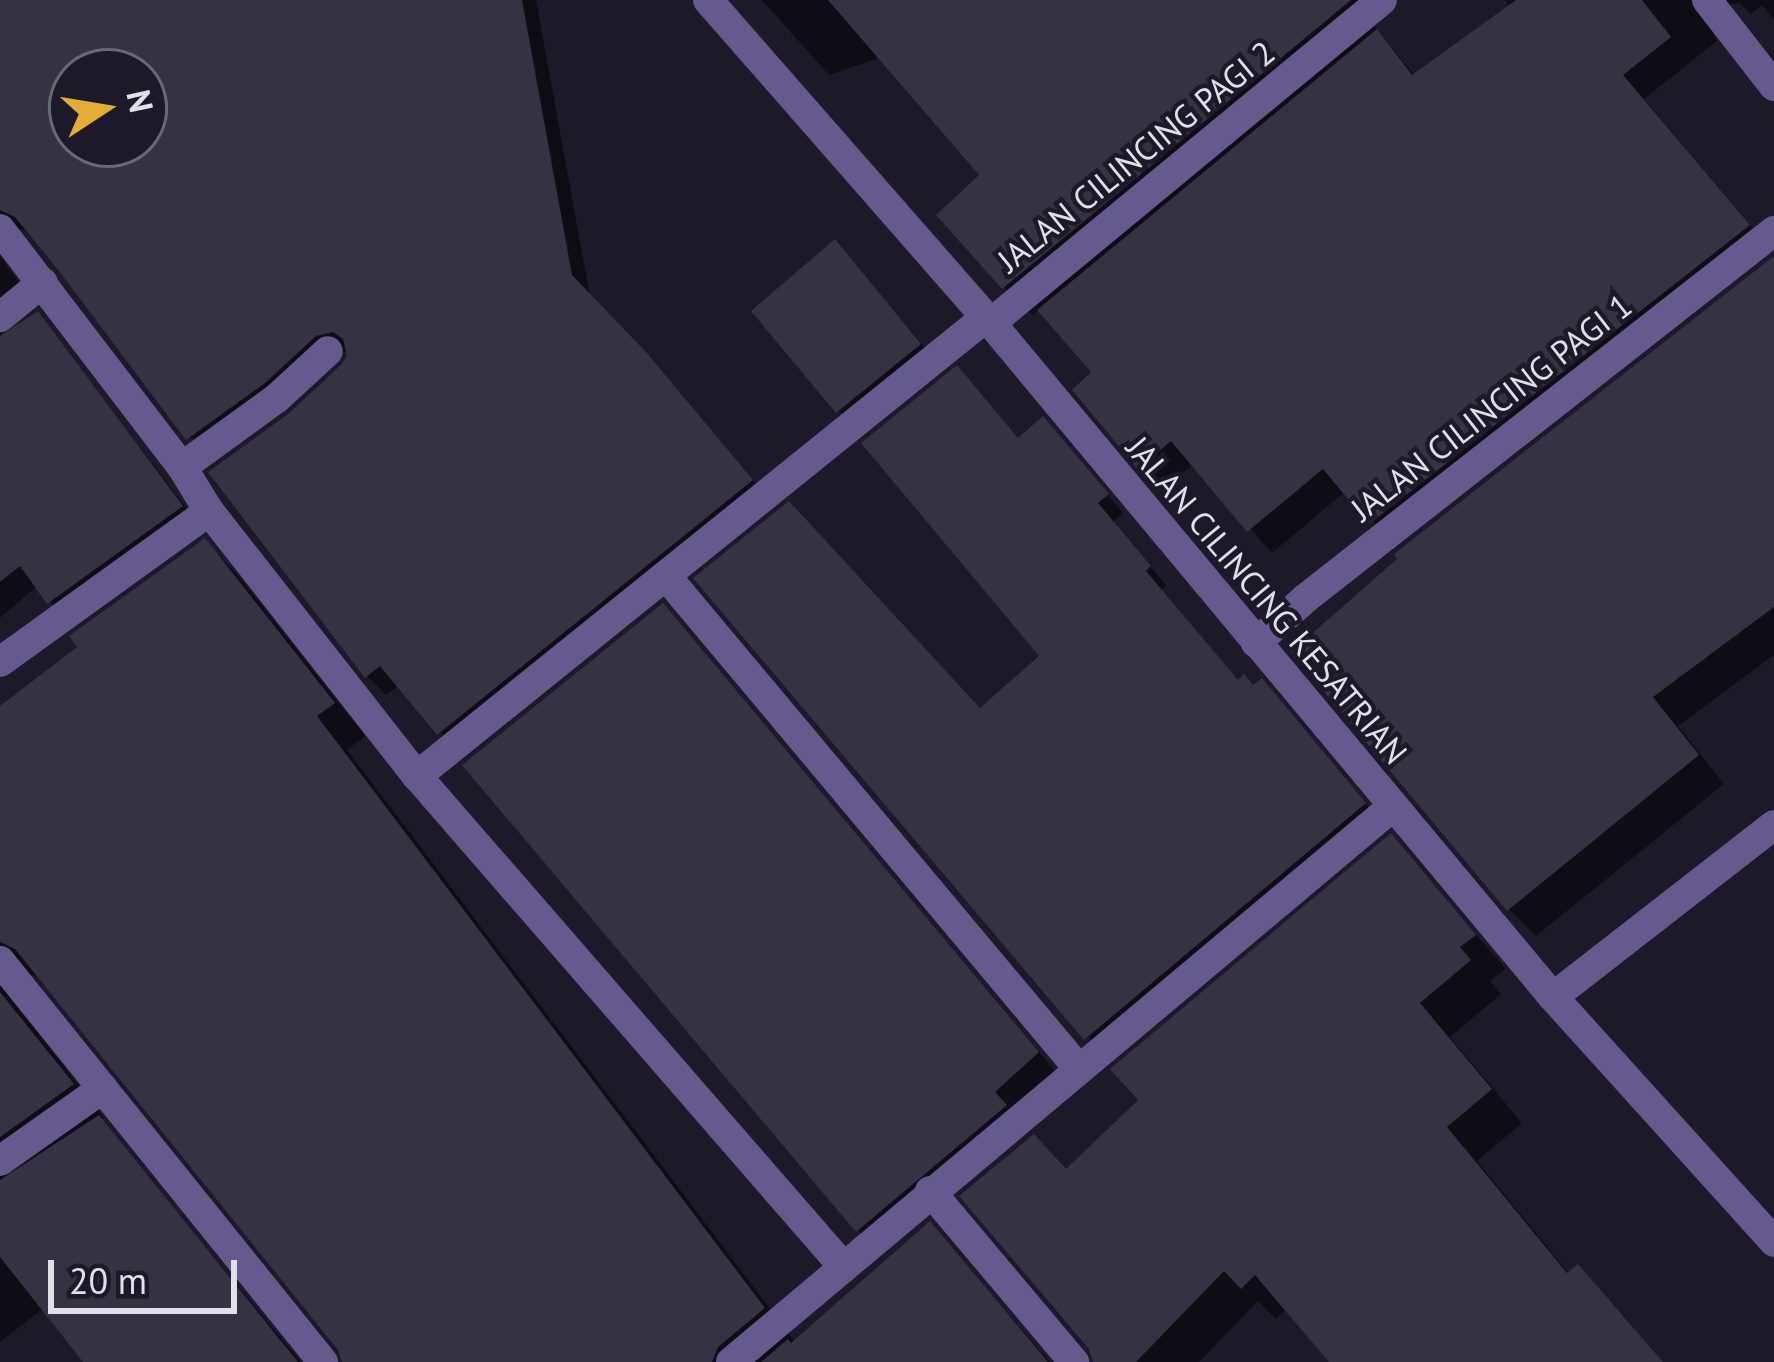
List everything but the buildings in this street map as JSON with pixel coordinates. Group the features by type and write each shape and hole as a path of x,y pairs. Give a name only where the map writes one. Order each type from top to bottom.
{"street":[{"name":"JALAN CILINCING KESATRIAN","path":"708,0 988,321 1553,997 1774,1242"},
{"name":"JALAN CILINCING PAGI 2","path":"417,776 1382,0"},
{"path":"1707,0 1774,86"},
{"path":"0,229 182,467 209,511 417,776 842,1265"},
{"name":"JALAN CILINCING PAGI 1","path":"1256,643 1306,598 1774,231"},
{"path":"0,317 43,282"},
{"path":"182,467 277,398 328,351"},
{"path":"0,662 209,511"},
{"path":"666,576 1078,1069"},
{"path":"731,1362 1391,808"},
{"path":"1553,997 1774,825"},
{"path":"0,961 323,1362"},
{"path":"0,1161 103,1088"},
{"path":"930,1192 1075,1362"}]}
